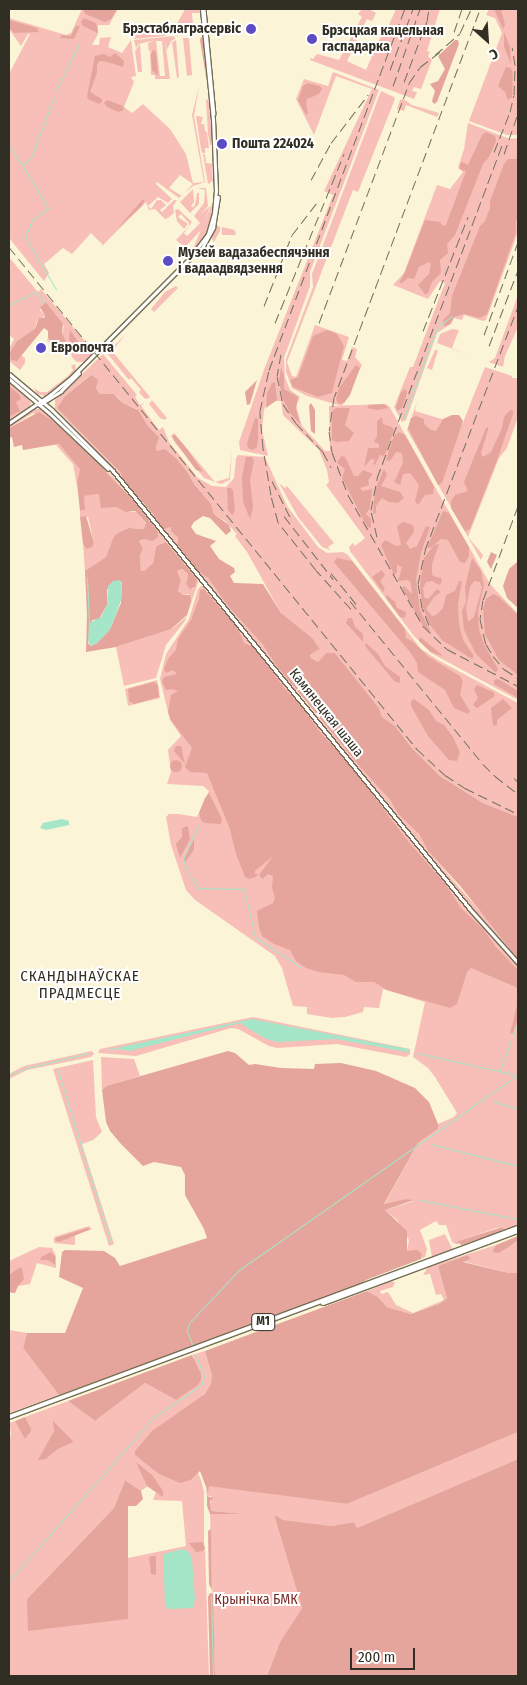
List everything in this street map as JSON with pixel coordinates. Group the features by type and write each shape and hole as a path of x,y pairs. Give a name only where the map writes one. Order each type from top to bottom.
{"highway":[{"name":"М1","path":"9,1418 518,1230"}],"main road":[{"path":"9,423 41,402 68,380 192,257 202,246 210,229 215,209 216,187 203,9"},
{"name":"Камянецкая шаша","path":"9,374 41,402 116,476 469,908 518,964"},
{"name":"Камянецкая шаша","path":"9,379 41,402"}],"green space":[{"path":"82,9 118,9 109,25 98,25 98,34 92,45 99,45 100,38 111,37 108,47 122,53 131,40 136,76 131,77 134,82 124,107 132,113 143,104 170,129 186,154 193,183 204,182 192,115 199,87 194,116 205,182 193,186 184,193 193,184 180,175 169,188 182,196 179,198 157,182 156,184 172,199 168,203 158,197 148,206 151,209 157,200 161,200 166,205 160,210 162,212 174,200 177,200 173,206 174,213 165,219 155,209 149,210 146,202 102,246 91,233 72,254 63,248 44,264 49,273 44,281 9,238 9,74 30,34 28,34 21,46 9,29 9,18 66,35 71,33"},
{"path":"185,9 200,9 200,13 192,13 193,26 178,30 178,37 175,28 178,27 178,22"},
{"path":"362,9 369,9 376,13 372,21 367,19 347,61 366,70 385,27 388,27 396,9 440,9 427,51 430,52 428,56 432,60 421,89 414,87 412,91 417,92 414,99 310,60 310,58 313,59 317,54 339,60 362,17 358,14"},
{"path":"489,9 518,9 518,135 507,135 469,121 502,33 495,18 486,15"},
{"path":"173,28 174,32 164,36 134,39 135,32"},
{"path":"174,36 175,39 171,41 167,50 165,40 170,79 155,79 155,75 151,75 151,50 149,52 148,43 156,40 139,44 136,48 134,40","holes":["156,41 162,41 165,76 160,76"]},
{"path":"183,38 189,38 192,75 187,76"},
{"path":"176,40 179,77 177,78 172,42"},
{"path":"140,44 142,72 138,72 135,51"},
{"path":"333,72 379,90 310,272 310,286 284,358 285,377 290,390 300,397 296,406 302,426 325,451 330,451 329,406 385,404 389,406 490,584 518,614 518,700 431,653 414,636 350,551 349,547 353,543 355,546 365,538 326,485 329,482 327,470 319,450 283,415 281,401 268,401 264,410 262,430 268,456 240,450 239,442 265,367 333,195 324,191 372,89 336,76 314,135 296,99 304,79 328,86"},
{"path":"381,91 395,99 358,192 353,190 287,362 292,376 296,377 315,325 349,337 342,360 347,361 352,347 357,349 355,357 362,365 342,406 307,396 292,388 286,372 286,359 313,287 312,274"},
{"path":"209,99 211,101 213,145 210,145 208,134 206,100"},
{"path":"403,99 412,105 439,113 437,117 406,105 404,111 397,109 400,100"},
{"path":"196,116 203,117 201,124 204,124 205,131 207,132 209,148 205,148 205,153 202,153 201,149"},
{"path":"468,123 510,139 518,138 518,215 516,222 518,232 486,320 483,321 464,315 462,320 454,318 451,324 437,333 406,420 402,422 394,407 410,367 413,367 445,283 440,281 428,299 393,285 404,273 437,185 450,189 463,172 458,168 464,149"},
{"path":"203,154 205,154 206,163 214,164 215,186 211,165 213,181 208,184"},
{"path":"197,188 206,188 208,206 200,215 210,206 202,229 185,247 176,240 189,226 189,223 181,214 178,217 188,224 184,229 177,221 175,210 178,209 192,222 184,233 187,236 200,223 194,216 204,203 205,190"},
{"path":"193,189 194,202 191,206 195,205 197,193 199,193 199,204 190,213 180,202"},
{"path":"211,206 214,208 207,234 190,256"},
{"path":"216,225 220,227 220,231 214,242 211,237"},
{"path":"222,227 235,230 236,235 222,235"},
{"path":"9,257 38,292 41,289 94,352 83,362 77,362 72,357 71,352 65,347 62,351 47,341 48,338 49,341 57,341 62,335 64,326 46,302 40,310 45,316 37,321 35,329 17,361 21,355 25,358 25,363 20,370 9,361 9,349 14,339 9,335"},
{"path":"176,286 178,288 154,312 151,309 165,292"},
{"path":"518,295 518,327 505,356 503,367 489,362 495,358"},
{"path":"452,329 459,330 452,348 470,355 437,343 440,334"},
{"path":"126,334 112,351 150,397 147,399 139,392 141,390 131,378 129,380 107,353"},
{"path":"435,350 438,350 432,370 427,368"},
{"path":"103,354 137,395 135,397 140,405 144,403 141,406 159,430 163,427 169,442 198,478 212,486 226,487 234,478 238,455 265,457 287,506 318,547 327,553 343,552 348,555 421,649 518,703 518,817 483,803 440,776 411,747 395,726 382,717 379,708 335,653 326,653 318,662 311,658 310,655 320,649 316,643 281,613 247,552 235,536 237,534 225,521 214,514 211,504 176,458 166,450 157,451 158,436 148,426 137,409 123,403 117,396 100,394 89,376 65,396 58,409 120,472 126,485 55,408 55,400"},
{"path":"75,364 76,371 62,385 45,396 37,394 34,388 40,392 47,392 68,376 73,370 71,366"},
{"path":"485,367 512,376 512,378 518,378 518,417 507,448 499,458 468,537 483,555 481,560 407,430 417,402 415,411 462,425"},
{"path":"9,382 27,397 31,403 29,408 9,421"},
{"path":"152,400 167,418 164,420 160,418 149,404"},
{"path":"34,409 42,409 117,480 199,580 185,621 166,645 156,678 124,686 116,647 173,628 186,617 189,594 183,595 178,591 181,580 177,571 182,569 188,574 186,582 193,589 197,579 166,542 156,546 153,563 144,571 141,571 140,556 143,548 139,541 144,539 155,540 158,535 156,530 134,501 99,463 53,421 33,413 9,428 9,426"},
{"path":"174,433 215,482 204,478 175,443 171,436"},
{"path":"59,444 79,466 81,472 77,486 73,464 56,445"},
{"path":"232,450 230,480 221,484 215,482 229,478"},
{"path":"279,483 285,488 287,486 334,543 328,547 330,550 322,547 298,517"},
{"path":"131,490 153,514 162,528"},
{"path":"99,494 111,507 136,512 147,525 144,529 134,528 113,538 106,557 85,572 83,544 89,549 94,543 88,517 80,517 80,511 85,510 83,496"},
{"path":"171,527 171,531 178,538 177,542 191,562 208,578 227,605 263,645 302,698 390,800 398,814 419,834 428,851 510,946 518,961 472,908 162,528"},
{"path":"202,585 468,909 518,966 518,1226 505,1230 502,1227 496,1228 457,1242 458,1245 452,1242 446,1225 439,1225 436,1221 420,1230 427,1249 425,1257 421,1259 422,1256 407,1251 409,1240 397,1220 385,1210 414,1201 406,1199 384,1205 418,1143 438,1129 438,1124 454,1117 457,1113 428,1068 413,1057 425,1002 383,989 379,1008 364,1007 363,1012 345,1017 332,1018 307,1014 307,1007 293,1006 282,968 275,956 195,900 186,890 171,845 166,817 169,814 179,814 197,817 209,791 203,786 167,784 171,772 168,750 181,736 170,720 160,679 166,654 189,619 198,589"},
{"path":"157,680 160,698 128,706 125,689"},
{"path":"253,1017 410,1049 410,1054 406,1057 337,1044 277,1048 269,1046 238,1029 231,1028 136,1056 98,1053 100,1049"},
{"path":"92,1051 94,1054 91,1057 27,1070 9,1079 9,1074 24,1066"},
{"path":"101,1057 134,1059 140,1076 106,1086 102,1090"},
{"path":"93,1060 96,1117 102,1132 93,1140 82,1144 114,1244 109,1246 53,1069"},
{"path":"89,1226 92,1229 75,1235 75,1245 54,1243 54,1237"},
{"path":"445,1234 453,1250 432,1257 429,1240"},
{"path":"518,1240 518,1273 509,1273 462,1261 438,1266 447,1298 439,1304 411,1314 387,1307 378,1297 367,1291 390,1281 395,1282 393,1287 380,1291 381,1294 388,1292 396,1305 413,1313 444,1300 441,1294 436,1295 430,1274 423,1275 428,1267 496,1245 492,1252 500,1251"},
{"path":"39,1247 52,1248 56,1256 56,1268 37,1263 30,1284 18,1286 15,1293 9,1292 9,1261"},
{"path":"9,1330 27,1333 23,1348 59,1395 9,1413"},
{"path":"205,1351 212,1376 212,1384 205,1394 135,1451 135,1455 146,1462 191,1480 198,1473 201,1480 204,1492 204,1544 190,1543 203,1551 205,1548 209,1676 9,1676 9,1440 11,1434 9,1423 15,1421 25,1438 32,1430 25,1417 68,1401 95,1421 145,1383 176,1400 194,1357 192,1355","holes":["59,1428 74,1442 58,1449 46,1459 50,1439 54,1431","125,1480 141,1491 148,1486 156,1492 153,1500 182,1501 186,1546 128,1558 127,1619 27,1599 114,1508"]},
{"name":"Крынічка БМК","path":"518,1432 518,1459 357,1528 354,1522 332,1526 284,1520 274,1515 302,1608 280,1642 267,1676 215,1676 210,1514 244,1514 210,1511 211,1496 207,1496 206,1491 208,1485 347,1504"}],"shaded area":[{"path":"83,9 117,9 111,19 105,22 85,14"},
{"path":"494,9 501,9 505,25 503,29"},
{"path":"84,18 96,23 98,33 83,26 81,22"},
{"path":"9,20 37,28 39,32 14,33 9,28"},
{"path":"76,26 80,26 74,39 60,38 62,35 71,36"},
{"path":"170,30 171,32 164,35 149,35 151,31"},
{"path":"504,32 510,47 511,64 504,47"},
{"path":"201,37 203,39 207,83 200,40"},
{"path":"455,40 458,40 459,44 437,102 434,104 432,101 435,91 430,84 438,81 445,69 438,56"},
{"path":"153,50 156,52 158,76 152,70 151,55"},
{"path":"115,53 124,61 123,67 100,61 97,64 97,73 90,92 102,99 102,102 99,104 88,99 87,96 95,56 104,54 110,57"},
{"path":"506,67 511,68 513,74 512,97 508,100 505,92 498,86"},
{"path":"308,83 320,86 322,89 319,94 307,99 308,113 306,115 298,100 303,86"},
{"path":"107,100 123,106 124,110 118,112 107,107 104,103"},
{"path":"486,132 495,136 496,141 489,157 483,164 455,235 447,244 448,253 440,260 441,273 432,282 428,293 425,294 418,285 429,274 431,264 429,262 419,267 414,279 408,278 399,283 425,220 440,222 443,226 446,225 466,171 460,169 460,164 462,162 468,165 482,135"},
{"path":"508,159 518,159 518,210 515,235 487,314 480,318 464,314 454,317 450,324 444,326 443,320 450,313 452,296 480,226 485,221 490,208 490,201 504,164"},
{"path":"145,199 142,206 117,229 142,200"},
{"path":"46,302 63,324 62,333 67,344 65,346 59,341 51,343 48,338 48,331 44,328 17,361 11,360 10,353 17,341 35,329 39,318 44,318 45,316 40,307"},
{"path":"70,330 81,346 79,351 69,340"},
{"path":"327,330 337,334 344,346 332,393 318,397 293,387 290,380 298,377 313,336"},
{"path":"356,365 360,368 350,395 344,403 339,404 336,400 339,388"},
{"path":"281,368 284,376 284,389 298,397 296,409 300,424 290,413 283,399 279,382"},
{"path":"91,375 98,380 96,388 100,394 114,394 123,403 138,410 148,426 159,437 156,447 157,451 165,449 176,458 211,504 214,514 229,525 231,531 226,535 210,518 203,516 194,522 191,527 196,534 216,541 210,546 219,559 234,568 235,572 230,576 234,583 263,584 281,613 313,639 320,649 310,655 311,658 318,662 326,653 335,653 379,708 382,717 395,726 411,747 440,776 483,803 518,817 518,959 461,887 428,851 419,834 398,814 390,800 276,665 263,645 227,605 208,578 197,570 177,544 178,538 171,531 171,527 162,528 153,514 123,480 120,472 58,409 65,396"},
{"path":"257,380 250,404 247,405 245,392"},
{"path":"275,382 277,400 266,408 267,393 272,383"},
{"path":"9,386 19,394 21,399 16,402 20,411 9,417"},
{"path":"406,389 407,393 402,408 397,411 396,407 401,392"},
{"path":"311,403 315,410 315,434 311,431 309,406"},
{"path":"384,404 388,408 377,410 367,408 369,405"},
{"path":"336,408 350,408 345,425 354,433 349,441 336,442 332,440 333,410"},
{"path":"510,410 513,411 513,414 497,460 470,529 465,531 451,508 451,501 455,495 468,491 464,482 486,428 488,427 488,430 481,453 483,457 491,452 502,428 504,417"},
{"path":"39,412 53,421 96,461 134,501 158,532 158,537 153,541 144,539 139,541 143,548 140,556 141,571 144,571 153,563 156,546 166,542 197,579 195,587 190,589 186,584 188,574 182,569 177,571 181,580 178,591 183,595 190,595 191,601 187,615 171,629 116,647 86,652 85,571 106,557 113,538 118,533 129,528 144,529 146,523 135,511 126,512 116,507 101,508 99,494 84,496 85,510 80,511 77,483 80,469 59,444 23,450 22,445 14,447 12,437 9,438 9,428","holes":["122,582 121,603 110,629 97,643 91,646 88,643 92,620 99,619 107,605 107,589"]},
{"path":"452,415 459,415 463,421 442,483 438,485 408,428 411,418 416,416 424,419 424,424 431,430 436,431 443,419"},
{"path":"382,417 383,424 392,427 394,430 384,456 380,455 375,465 373,464 375,460 371,459 364,467 368,448 379,448 379,444 374,442 377,436 377,421"},
{"path":"255,418 258,419 258,438 257,447 253,450 248,448 247,443"},
{"path":"399,432 405,435 434,487 433,494 425,495 418,505 415,501 419,485 410,473 403,474 400,485 394,482 403,463 402,453 396,452 390,461 386,460 394,436"},
{"path":"173,435 175,435 203,472 196,470 173,438"},
{"path":"341,456 345,457 354,476 358,476 363,470 373,474 368,480 369,485 360,488 363,491 372,489 370,508 366,514 371,519 371,528 367,527 342,478 345,469 337,463"},
{"path":"246,457 252,457 254,461 250,480 253,507 250,519 243,502 242,477"},
{"path":"384,469 387,475 381,486 400,492 404,498 398,503 389,502 382,498 376,506 376,513 373,514 375,490"},
{"path":"227,488 231,488 233,491 235,511 232,515 228,510"},
{"path":"443,511 449,513 469,547 469,556 465,563 460,562 448,540 441,539 430,548 427,548"},
{"path":"86,516 94,543 92,547 87,549 83,544 80,517"},
{"path":"403,522 411,524 414,528 414,532 406,543 410,549 417,546 426,526 430,527 421,553 416,579 420,610 432,635 423,626 402,588 404,586 412,594 411,583 408,580 398,581 402,567 397,565 397,573 394,575 381,545 385,540 396,546 401,545 397,526"},
{"path":"439,544 432,564 432,574 441,578 442,582 439,585 432,581 426,582 423,588 424,597 428,599 437,589 441,592 434,597 426,609 432,616 436,615 443,608 446,595 455,591 459,581 462,581 458,604 459,624 463,640 474,656 472,659 442,640 430,625 422,606 420,584 424,558 434,545"},
{"path":"491,552 497,555 491,569 487,562"},
{"path":"337,558 352,561 405,629 406,638 412,641 429,657 460,676 463,681 460,695 470,711 468,714 454,708 445,690 418,672 417,663 410,652 337,566 334,562"},
{"path":"472,558 481,571 484,585 478,611 479,630 485,646 498,669 496,673 476,654 464,630 462,611 466,602 465,587","holes":["474,581 480,582 482,588 474,617 468,622 466,608 470,587"]},
{"path":"518,561 518,608 507,598 503,586 509,569"},
{"path":"382,570 385,575 380,581 385,589 383,592 372,577"},
{"path":"120,580 122,585 121,600 109,631 97,643 91,646 88,641 89,623 101,617 107,605 108,586 113,581"},
{"path":"204,589 237,627 244,643 253,647 262,657 320,732 347,761 411,845 444,882 461,908 483,929 496,947 518,970 518,988 471,968 467,972 457,1004 450,1008 387,990 374,982 356,982 344,975 319,972 306,968 296,961 290,950 274,944 262,936 257,911 273,903 275,898 272,888 273,876 268,874 262,879 259,875 273,856 255,871 255,874 258,874 256,877 249,879 245,877 236,854 230,829 207,773 190,772 185,767 192,748 171,720 168,712 171,695 178,691 166,690 162,682 164,677 177,674 173,670 166,673 164,669 168,659 176,650 178,639 191,620 199,599 200,590"},
{"path":"493,594 498,596 518,615 518,675 499,660 485,634 483,609 486,599"},
{"path":"387,595 395,602 397,608 406,612 405,618 400,617 386,598"},
{"path":"348,618 352,618 355,627 363,634 363,642 346,623"},
{"path":"420,637 442,656 431,652 419,641"},
{"path":"366,643 378,654 385,666 400,677 400,683 395,682 365,646"},
{"path":"498,679 518,691 518,698 494,684 494,680"},
{"path":"154,682 158,685 159,697 134,704 129,701 128,689"},
{"path":"477,685 493,692 495,696 477,708 473,705 478,698 474,689"},
{"path":"414,699 429,710 436,721 444,725 453,737 460,752 457,761 449,760 428,736 411,706 411,701"},
{"path":"503,699 512,708 497,720 497,725 493,726 491,708"},
{"path":"176,746 181,746 185,764 174,751"},
{"path":"176,760 182,766 176,772 170,766"},
{"path":"209,793 222,819 221,824 204,823 201,820 199,813"},
{"path":"62,819 69,821 69,825 46,830 40,828 43,823"},
{"path":"188,826 190,839 180,858 176,844 182,837 182,828"},
{"path":"194,839 194,850 185,862 184,859"},
{"path":"518,1001 518,1019 513,1033 510,1034"},
{"path":"252,1019 408,1049 409,1051 336,1039 277,1042 264,1038 240,1023 129,1051 119,1049 102,1051"},
{"path":"228,1051 235,1053 249,1065 314,1069 315,1064 341,1063 376,1071 415,1088 429,1102 438,1124 438,1129 418,1143 384,1204 406,1199 414,1200 385,1210 407,1231 407,1251 417,1250 422,1254 421,1259 366,1280 358,1286 59,1395 23,1348 27,1333 65,1333 83,1288 59,1277 62,1252 65,1250 104,1251 115,1258 120,1266 207,1238 185,1195 185,1175 181,1167 154,1162 143,1166 110,1131 106,1122 102,1090 106,1086"},
{"path":"502,1227 505,1230 462,1245 456,1242"},
{"path":"87,1228 91,1229 59,1242 55,1240 56,1238"},
{"path":"518,1236 518,1240 499,1253 492,1252 496,1245"},
{"path":"51,1252 55,1256 55,1265 48,1260 40,1260 41,1257"},
{"path":"468,1255 470,1259 463,1262 509,1273 518,1273 518,1432 347,1504 209,1486 208,1492 200,1471 191,1480 180,1483 159,1474 135,1455 135,1451 152,1431 205,1394 211,1384 212,1376 205,1351 367,1291 378,1297 387,1307 411,1314 439,1304 447,1298 438,1266"},
{"path":"22,1268 24,1279 15,1293 9,1292 9,1275"},
{"path":"192,1355 201,1374 201,1380 198,1385 176,1400 145,1383 95,1421 68,1401"},
{"path":"25,1417 32,1430 25,1439 15,1421"},
{"path":"53,1421 74,1442 58,1449 46,1459 38,1460 54,1431"},
{"path":"518,1459 518,1676 267,1676 280,1642 302,1608 274,1515 284,1520 332,1526 354,1522 357,1528"},
{"path":"136,1462 152,1475 163,1491 163,1497 147,1486"},
{"path":"125,1480 141,1491 143,1499 136,1506 128,1506 128,1619 28,1631 27,1599 114,1508"},
{"path":"207,1496 213,1498 210,1501 211,1511 245,1514 210,1514 207,1506"},
{"path":"211,1529 212,1590 209,1584 208,1531"},
{"path":"203,1542 205,1548 203,1551 196,1552 189,1543"},
{"path":"183,1549 189,1552 192,1560 195,1599 193,1608 167,1609 165,1603 163,1554"},
{"path":"156,1556 156,1575 151,1574 149,1557"},
{"path":"210,1593 213,1594 215,1676 210,1676 208,1597"}],"waterway":[{"path":"56,91 79,44"},
{"path":"54,97 31,157 22,165 48,208 32,220 25,237 56,289"},
{"path":"9,146 22,165"},
{"path":"9,305 36,292 44,302"},
{"path":"403,419 433,338 440,325 452,316"},
{"path":"87,577 89,623"},
{"path":"188,873 183,859 198,825"},
{"path":"190,876 198,888 244,889 255,937 302,968"},
{"path":"513,1036 518,1022"},
{"path":"500,1070 511,1040"},
{"path":"9,1075 26,1068 89,1053"},
{"path":"417,1053 516,1075"},
{"path":"57,1068 111,1242"},
{"path":"192,1344 187,1331 189,1323 239,1270 518,1075"},
{"path":"493,1101 518,1109"},
{"path":"431,1144 518,1166"},
{"path":"420,1200 518,1219"},
{"path":"9,1581 153,1418 201,1385 204,1376 196,1355"},
{"path":"211,1596 213,1676"}],"railway":[{"path":"351,609 316,570 278,522 263,448 260,411 269,370 405,9"},
{"path":"390,70 413,9"},
{"path":"393,86 420,9"},
{"path":"404,82 427,21 429,9"},
{"path":"454,32 462,9"},
{"path":"435,55 460,33 471,9"},
{"path":"479,12 334,397 329,431 332,452 348,495 423,626 447,649 518,686"},
{"path":"494,152 510,112 514,95 515,65 512,47"},
{"path":"319,323 409,83 420,67 440,52"},
{"path":"311,180 331,143 368,95"},
{"path":"504,154 518,113"},
{"path":"377,537 371,510 377,478 502,146"},
{"path":"275,323 344,154"},
{"path":"264,306 292,235 319,200"},
{"path":"423,331 468,217"},
{"path":"484,335 518,242"},
{"path":"9,247 417,749 445,775 465,788 518,814"},
{"path":"489,346 518,270"},
{"path":"429,625 422,608 418,584 425,550 518,307"},
{"path":"281,354 277,376 283,404 296,423 323,452 331,467"},
{"path":"272,481 292,521"},
{"path":"518,506 483,600 480,619 486,644 493,656 504,669 518,678"},
{"path":"284,516 333,579"},
{"path":"331,573 356,604"},
{"path":"350,601 483,764 518,794"},
{"path":"514,778 518,782"}],"place":[{"name":"Брэстаблаграсервіс","path":"251,29"},
{"name":"Брэсцкая кацельная гаспадарка","path":"312,39"},
{"name":"Пошта 224024","path":"222,144"},
{"name":"Музей вадазабеспячэння і вадаадвядзення","path":"168,261"},
{"name":"Европочта","path":"41,348"}],"district":[{"name":"СКАНДЫНАЎСКАЕ ПРАДМЕСЦЕ","path":"80,984"}]}
